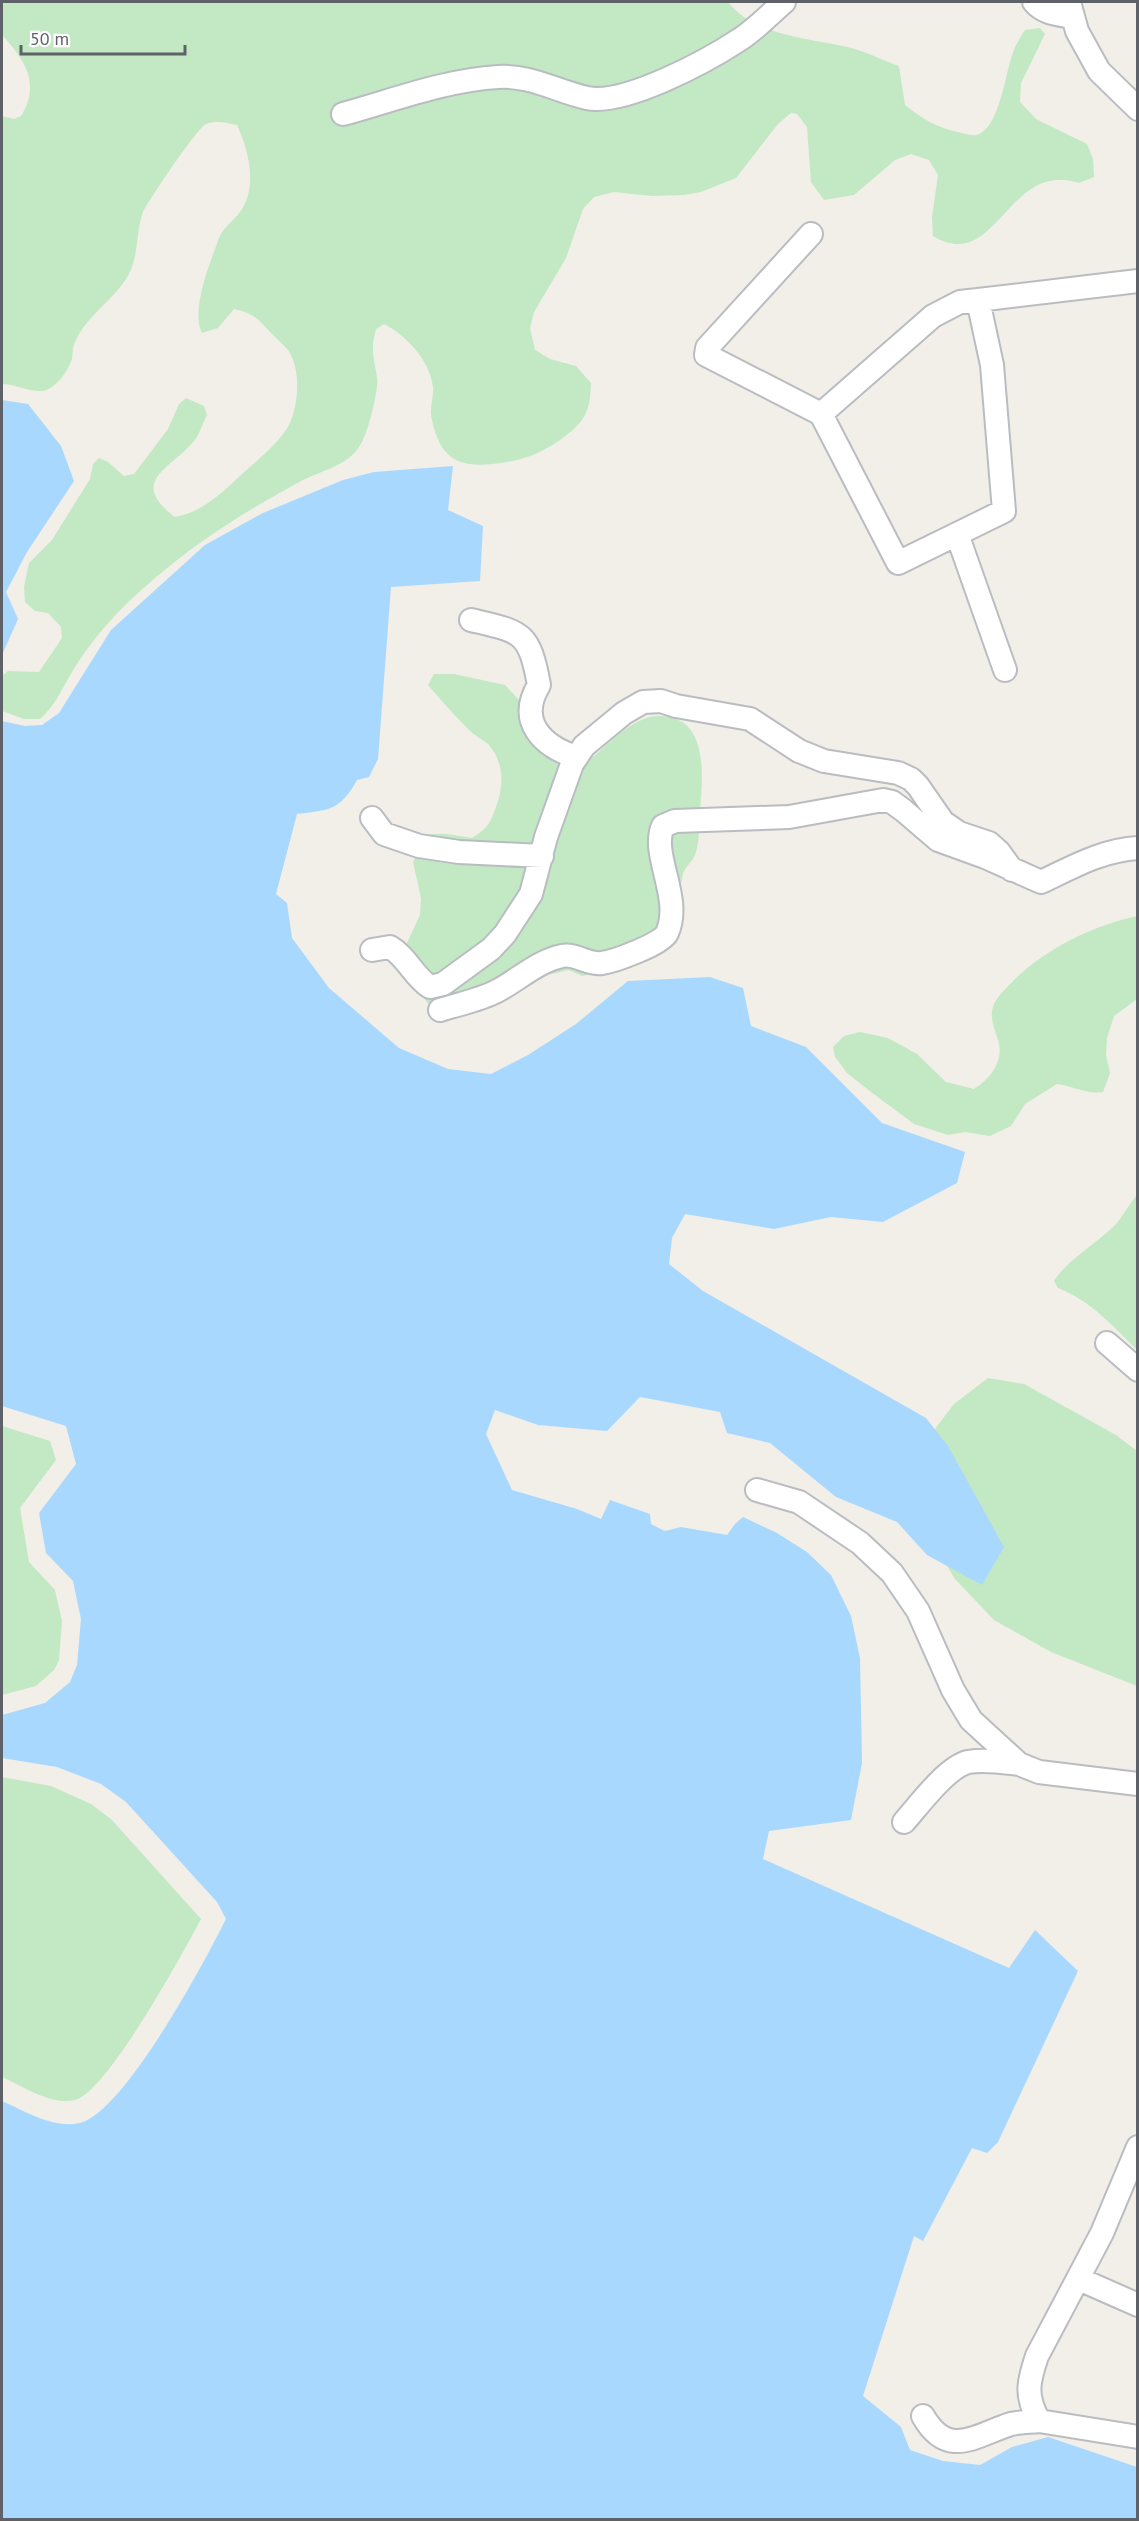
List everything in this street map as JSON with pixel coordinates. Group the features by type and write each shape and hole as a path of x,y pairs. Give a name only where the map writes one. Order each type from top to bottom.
{"street":[{"path":"343,114 466,80 501,77 542,82 588,98 609,99 675,75 739,40 784,2"},
{"path":"1034,2 1040,9 1049,13 1071,9 1077,31 1099,70 1137,109"},
{"path":"810,234 707,348 706,355 822,414 898,563 1004,511 992,365 978,300"},
{"path":"822,414 933,316 960,302 1137,280"},
{"path":"957,534 1005,670"},
{"path":"471,620 512,631 526,641 533,654 538,685 529,711 532,723 541,737 559,751 576,757"},
{"path":"372,950 390,947 422,982 430,987 443,984 491,949 506,934 531,894 568,774 576,757 584,746 602,730 643,702 661,701 676,706 750,719 762,724 778,738 799,751 824,761 882,769 911,779 943,822 959,833 989,843 1012,870"},
{"path":"441,1010 496,991 520,975 561,956 573,956 586,962 601,963 660,942 667,934 670,919 670,887 658,842 663,826 675,821 789,817 883,800 892,802 903,810 938,840 985,857 1041,882 1095,856 1121,849 1137,848"},
{"path":"372,818 384,834 419,846 469,853 542,856"},
{"path":"1107,1342 1137,1370"},
{"path":"757,1490 799,1502 860,1543 892,1573 918,1611 953,1690 971,1720 1019,1764"},
{"path":"904,1822 953,1769 966,1762 989,1761 1019,1764 1039,1772 1137,1784"},
{"path":"1039,2421 1031,2405 1028,2392 1037,2356 1102,2233 1135,2160"},
{"path":"1079,2279 1137,2305"},
{"path":"923,2416 930,2428 939,2434 949,2439 962,2441 977,2439 1013,2424 1039,2421 1137,2437"}],"green space":[{"path":"2,2 728,2 752,22 767,29 854,49 899,66 905,105 937,125 974,135 984,131 995,114 1012,55 1025,30 1040,28 1045,34 1021,83 1020,102 1036,119 1087,144 1093,159 1094,177 1079,183 1055,180 1035,187 973,241 955,244 933,236 932,217 938,175 929,160 911,154 895,160 854,195 824,200 811,182 807,127 797,114 791,113 778,124 736,178 701,192 684,195 652,196 614,192 594,197 583,209 566,258 534,312 530,328 535,350 550,359 576,366 591,383 587,409 581,422 575,428 544,450 520,459 478,465 457,460 443,448 434,428 431,415 433,387 427,368 409,342 384,324 376,329 373,343 377,384 369,424 354,454 251,510 171,565 144,587 107,624 85,652 46,713 40,719 24,719 2,711 2,676 8,671 39,672 62,638 61,627 48,613 35,611 25,602 24,587 29,563 52,540 90,479 93,464 99,458 108,462 124,476 134,474 168,429 179,404 186,398 204,406 207,415 197,437 165,468 154,484 154,494 161,505 175,517 195,511 220,494 282,436 294,412 297,379 288,350 253,316 234,309 218,328 202,333 198,312 211,259 221,234 246,202 250,180 248,157 237,125 218,122 206,124 193,137 147,205 141,219 129,274 123,284 78,335 70,364 60,379 52,387 42,391 2,384 2,116 14,119 21,116 30,93 30,83 23,63 2,35"},
{"path":"434,674 454,674 505,685 519,700 526,717 578,768 626,729 647,718 657,716 674,718 686,725 699,749 702,780 698,844 695,855 683,874 674,934 602,972 582,976 569,970 542,976 433,1010 401,968 407,943 420,915 421,898 413,862 427,834 472,838 483,830 494,814 500,794 501,779 501,771 493,750 453,714 428,685"},
{"path":"1137,916 1137,999 1114,1016 1107,1038 1106,1055 1110,1073 1103,1092 1097,1093 1057,1084 1025,1104 1011,1126 990,1136 965,1132 948,1135 914,1124 847,1073 835,1057 833,1047 844,1036 860,1032 888,1038 917,1054 946,1082 974,1089 990,1076 999,1058 999,1044 992,1014 998,997 1015,979 1042,957 1072,939 1120,920"},
{"path":"1137,1195 1137,1350 1101,1315 1070,1293 1058,1288 1054,1281 1067,1265 1114,1226"},
{"path":"988,1378 1024,1384 1116,1435 1137,1451 1137,1686 1051,1652 994,1620 955,1579 929,1536 921,1447 954,1404"},
{"path":"2,1426 50,1441 56,1460 20,1508 29,1562 55,1590 62,1621 59,1660 54,1670 36,1686 2,1695"},
{"path":"2,1777 51,1786 91,1804 111,1819 201,1919 162,1989 124,2048 106,2073 89,2091 75,2100 47,2098 2,2077"}],"water":[{"path":"2,400 28,404 61,446 74,481 27,552 6,592 18,619 2,655"},
{"path":"453,466 448,510 483,526 480,581 391,587 378,759 369,777 357,780 339,803 326,810 297,814 276,894 287,903 292,938 329,988 399,1048 448,1069 491,1074 528,1055 576,1024 628,981 710,977 743,988 751,1026 806,1047 882,1123 965,1152 957,1183 883,1222 831,1217 774,1229 685,1214 672,1238 669,1264 703,1291 926,1418 948,1446 1004,1547 982,1585 927,1555 897,1522 836,1497 770,1443 727,1433 720,1412 640,1397 607,1431 538,1425 495,1410 486,1434 512,1490 577,1509 601,1519 610,1500 650,1514 651,1524 665,1531 681,1527 727,1535 743,1517 777,1533 807,1552 831,1575 851,1616 860,1658 862,1763 851,1820 769,1831 763,1859 1009,1968 1035,1930 1078,1971 998,2142 987,2153 972,2148 923,2241 914,2236 863,2396 901,2427 910,2450 943,2461 980,2465 1012,2447 1048,2437 1137,2467 1137,2519 2,2519 2,2101 60,2124 80,2123 98,2113 119,2092 162,2033 226,1919 217,1902 126,1802 101,1784 57,1767 2,1758 2,1715 45,1703 70,1682 77,1665 81,1619 73,1581 46,1553 39,1513 76,1464 66,1426 2,1406 2,721 25,726 42,725 59,713 111,630 205,545 263,513 343,480 374,472"}]}
